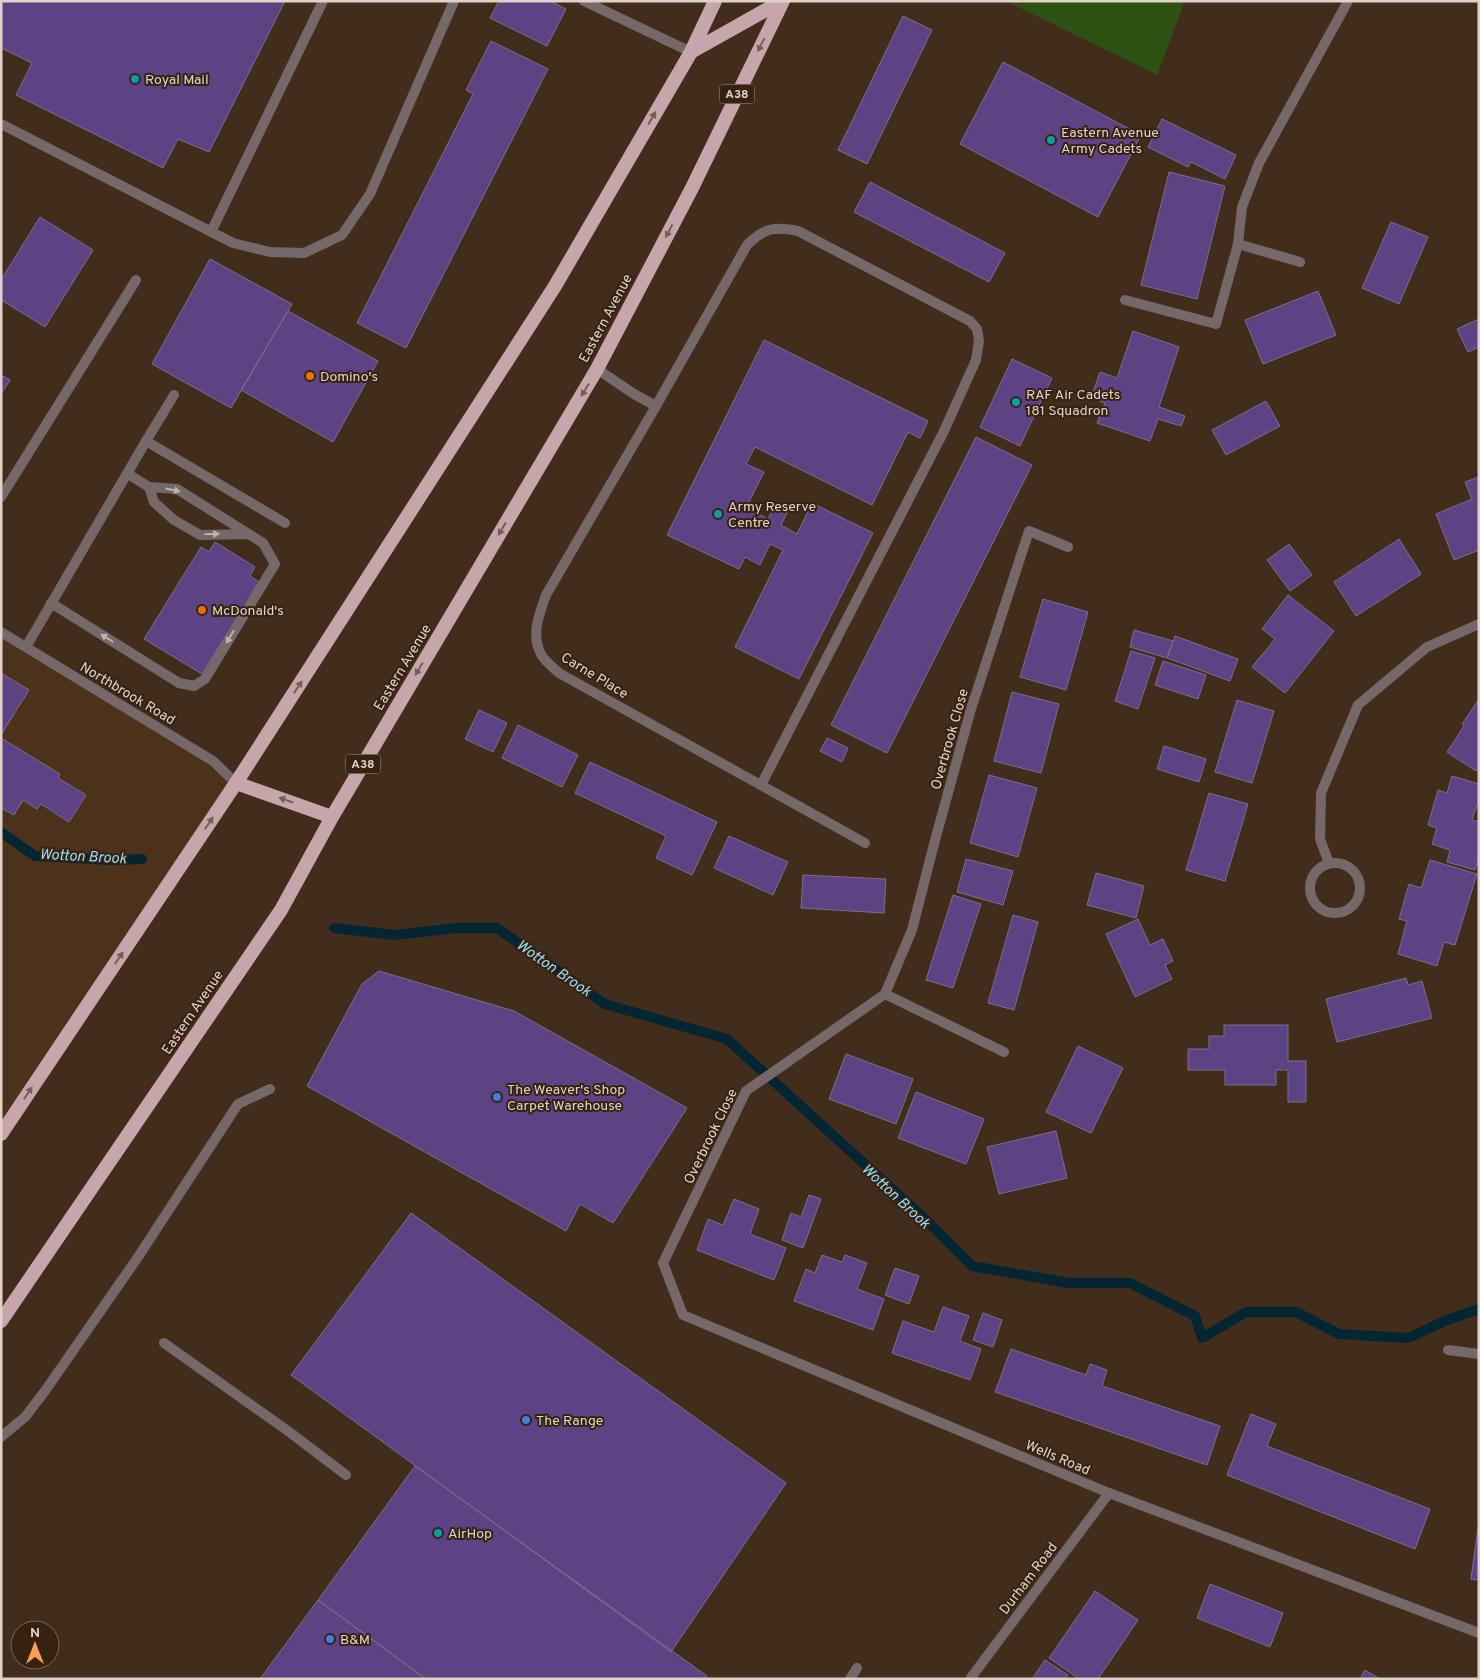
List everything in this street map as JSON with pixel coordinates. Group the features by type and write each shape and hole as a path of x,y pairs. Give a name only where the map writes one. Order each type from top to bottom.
{"highway":[{"path":"1,1134 236,783 555,286 691,52 715,1"},
{"name":"A38","path":"691,52 782,1"},
{"name":"Eastern Avenue","path":"1,1321 281,910 332,816 597,369 692,188 782,1"},
{"path":"236,783 332,816"}],"street":[{"path":"211,232 323,1"},
{"path":"1,124 233,243 270,252 304,253 342,235 370,194 454,1"},
{"path":"584,1 691,52"},
{"path":"1125,300 1216,324 1238,244 1242,207 1259,163 1348,1"},
{"name":"Carne Place","path":"761,784 943,433 976,360 979,341 977,328 970,321 798,231 783,228 770,229 757,235 747,245 546,595 538,618 535,639 542,657 559,673 866,843"},
{"path":"1238,244 1300,262"},
{"path":"1,497 136,280"},
{"path":"597,369 634,394 656,406"},
{"path":"26,647 174,395"},
{"path":"146,441 285,523"},
{"path":"51,604 179,683 194,686 205,679 275,564 263,543 177,489 149,487 128,474"},
{"path":"149,487 154,502 174,520 200,535 249,534"},
{"name":"Overbrook Close","path":"663,1263 746,1091 885,994 912,930 971,709 1029,531 1068,546"},
{"path":"1329,863 1320,839 1321,793 1358,705 1427,647 1479,624"},
{"name":"Northbrook Road","path":"1,632 213,761 236,783"},
{"path":"1329,863 1340,863 1351,868 1360,880 1359,898 1350,908 1337,913 1328,912 1320,908 1312,900 1310,891 1313,875 1321,866 1329,863"},
{"path":"885,994 1004,1052"},
{"path":"1,1437 25,1417 45,1391 138,1257 238,1104 270,1089"},
{"name":"Wells Road","path":"663,1263 682,1315 1109,1493 1479,1634"},
{"path":"164,1342 346,1475"},
{"path":"1448,1350 1479,1354"},
{"name":"Durham Road","path":"970,1679 1109,1493"},
{"path":"850,1679 857,1668"}],"shaded area":[{"path":"1,632 213,761 236,783 1,1134"}],"green space":[{"path":"1006,1 1185,1 1157,75"}],"building":[{"name":"Royal Mail","path":"1,1 285,1 209,152 178,139 163,168 16,95 32,63 1,48"},
{"path":"499,1 550,1 566,9 547,46 490,18"},
{"path":"903,16 932,30 867,164 838,150"},
{"path":"491,41 548,69 406,348 357,323 473,94 466,90"},
{"name":"Eastern Avenue Army Cadets","path":"1003,62 1141,135 1098,217 960,144"},
{"path":"1162,119 1236,155 1225,179 1191,162 1188,167 1148,147"},
{"path":"1169,172 1225,186 1197,299 1141,285"},
{"path":"870,182 1005,253 989,282 854,212"},
{"path":"40,217 93,250 45,327 1,300 1,280"},
{"path":"1391,222 1428,237 1399,304 1362,288"},
{"path":"210,259 292,304 231,408 152,364"},
{"path":"1318,291 1336,335 1263,364 1245,320"},
{"name":"Domino's","path":"288,311 378,361 333,442 241,390"},
{"path":"1479,319 1479,347 1468,352 1457,329"},
{"path":"1133,331 1179,347 1159,407 1185,416 1181,426 1158,419 1150,441 1097,423 1105,403 1091,398 1100,372 1117,378"},
{"name":"Army Reserve Centre","path":"764,340 928,421 920,438 908,432 872,505 755,447 746,464 764,472 746,508 768,519 777,502 789,509 781,525 797,534 812,503 873,533 799,679 735,647 783,550 770,544 760,565 745,557 739,569 667,535"},
{"name":"RAF Air Cadets 181 Squadron","path":"1012,359 1052,378 1020,446 980,427"},
{"path":"1,375 10,380 1,394"},
{"path":"1266,401 1280,426 1226,455 1212,430"},
{"path":"976,437 1032,465 887,753 831,725"},
{"path":"1479,477 1479,550 1454,560 1436,514 1472,499 1465,482"},
{"path":"1399,539 1421,574 1356,616 1334,582"},
{"name":"McDonald's","path":"215,542 255,567 250,576 259,582 202,674 144,639 201,547 209,552"},
{"path":"1289,544 1312,575 1290,591 1267,560"},
{"path":"1288,595 1334,631 1285,693 1252,667 1275,639 1262,629"},
{"path":"1043,599 1088,612 1066,690 1020,677"},
{"path":"1134,630 1173,641 1167,658 1130,647"},
{"path":"1175,636 1238,659 1230,681 1167,658"},
{"path":"1131,651 1155,658 1138,709 1115,701"},
{"path":"1163,661 1206,675 1198,699 1155,685"},
{"path":"1,673 29,690 1,735"},
{"path":"1012,692 1059,704 1041,773 994,761"},
{"path":"1479,699 1479,767 1476,771 1447,752 1464,726 1462,724"},
{"path":"1237,700 1274,711 1252,783 1215,772"},
{"path":"479,710 507,723 493,752 465,739"},
{"path":"518,725 578,755 562,787 502,758"},
{"path":"1,738 60,774 58,778 86,795 69,822 41,804 37,809 23,800 14,815 1,808"},
{"path":"827,738 848,748 842,762 820,751"},
{"path":"1164,746 1206,759 1199,782 1157,769"},
{"path":"590,762 717,822 692,875 656,858 666,836 575,793"},
{"path":"989,775 1037,788 1018,857 970,843"},
{"path":"1452,776 1479,784 1479,799 1472,820 1479,822 1479,858 1475,870 1447,862 1450,850 1432,844 1437,828 1428,825 1438,790 1447,793"},
{"path":"1209,793 1248,804 1225,881 1186,870"},
{"path":"729,836 788,862 773,895 714,868"},
{"path":"966,859 1013,871 1003,905 957,892"},
{"path":"1430,860 1477,874 1455,945 1444,942 1437,966 1398,954 1407,921 1399,919 1409,884 1421,888"},
{"path":"1096,873 1144,886 1136,918 1087,905"},
{"path":"803,875 886,879 884,913 801,908"},
{"path":"953,895 981,904 953,988 926,980"},
{"path":"1013,915 1038,922 1014,1010 988,1003"},
{"path":"1138,919 1150,945 1163,939 1173,961 1165,965 1172,979 1135,997 1106,934"},
{"name":"The Weaver's Shop Carpet Warehouse","path":"379,971 514,1011 687,1108 613,1223 580,1204 566,1231 307,1086 362,984"},
{"path":"1406,978 1408,985 1422,981 1432,1018 1337,1042 1326,999"},
{"path":"1224,1025 1288,1025 1288,1061 1306,1061 1306,1102 1288,1102 1288,1070 1276,1070 1276,1085 1225,1085 1225,1070 1188,1070 1188,1049 1209,1049 1209,1036 1224,1036"},
{"path":"1078,1046 1123,1068 1091,1133 1046,1112"},
{"path":"846,1054 913,1079 896,1124 829,1099"},
{"path":"916,1092 984,1119 966,1164 898,1138"},
{"path":"1056,1131 1067,1178 999,1194 987,1147"},
{"path":"809,1195 821,1199 803,1248 782,1240 791,1213 801,1217"},
{"path":"734,1199 759,1209 750,1234 786,1248 774,1280 697,1250 708,1219 723,1225"},
{"name":"The Range","path":"411,1213 786,1483 671,1652 291,1375"},
{"path":"822,1255 842,1262 845,1255 867,1263 857,1289 884,1299 873,1330 794,1301 806,1269 815,1273"},
{"path":"895,1268 919,1276 909,1304 885,1295"},
{"path":"943,1307 969,1316 960,1341 981,1349 970,1380 892,1353 903,1321 934,1332"},
{"path":"983,1313 1002,1320 993,1347 973,1340"},
{"path":"1011,1349 1086,1375 1090,1364 1107,1370 1102,1386 1220,1426 1207,1465 995,1392"},
{"path":"1251,1414 1276,1424 1267,1446 1430,1509 1415,1549 1227,1475"},
{"name":"AirHop","path":"415,1466 707,1676 705,1679 426,1679 318,1600"},
{"path":"1479,1521 1479,1580 1471,1579"},
{"path":"1210,1584 1283,1613 1270,1647 1197,1618"},
{"path":"1095,1591 1138,1620 1098,1679 1079,1679 1049,1658"},
{"name":"B&M","path":"318,1600 426,1679 260,1679"},
{"path":"1045,1660 1068,1675 1065,1679 1032,1679"},
{"path":"1365,1670 1380,1679 1360,1679"}],"waterway":[{"name":"Wotton Brook","path":"1,832 35,856 111,860 142,859"},
{"name":"Wotton Brook","path":"334,928 395,935 457,928 497,928 605,1004 727,1039 925,1219 972,1266 1069,1283 1130,1283 1195,1316 1202,1338 1246,1312 1296,1312 1339,1334 1408,1338 1447,1320 1479,1309"}],"place":[{"name":"Royal Mail","path":"135,79"},
{"name":"Eastern Avenue Army Cadets","path":"1051,140"},
{"name":"Domino's","path":"310,376"},
{"name":"RAF Air Cadets 181 Squadron","path":"1016,402"},
{"name":"Army Reserve Centre","path":"718,514"},
{"name":"McDonald's","path":"202,610"},
{"name":"The Weaver's Shop Carpet Warehouse","path":"497,1097"},
{"name":"The Range","path":"526,1420"},
{"name":"AirHop","path":"438,1533"},
{"name":"B&M","path":"330,1639"}]}
